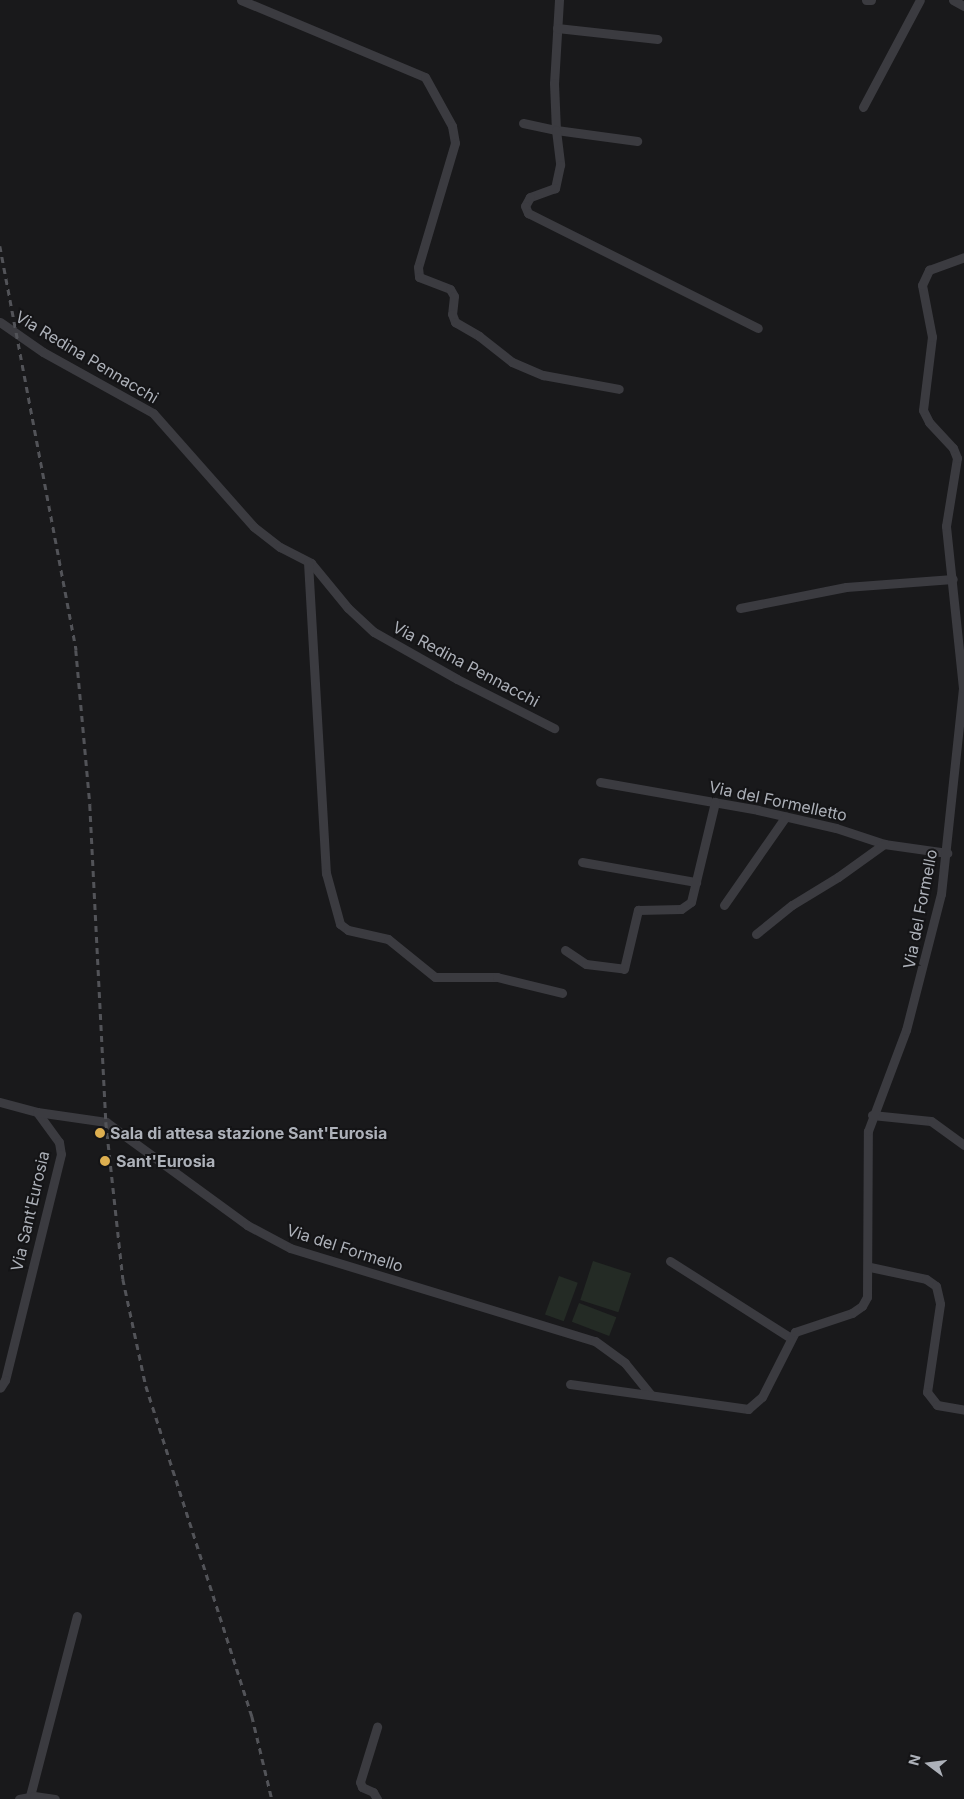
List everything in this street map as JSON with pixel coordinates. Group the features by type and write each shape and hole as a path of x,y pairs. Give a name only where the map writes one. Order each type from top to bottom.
{"street":[{"path":"241,0 425,77 452,126 455,143 417,269 419,277 450,289 454,296 452,316 454,322 479,336 516,365 543,375 618,389"},
{"path":"559,0 556,130 560,170 558,183 551,191 528,199 526,206 528,213 758,328"},
{"path":"866,0 871,0"},
{"path":"864,107 920,0"},
{"path":"953,0 964,6"},
{"path":"557,28 657,39"},
{"path":"523,122 556,130 637,141"},
{"name":"Via del Formello","path":"791,1338 803,1327 861,1308 868,1295 870,1268 867,1141 872,1115 909,1020 940,899 947,853 952,769 963,688 946,523 957,458 953,448 923,412 932,337 922,288 929,270 964,256"},
{"name":"Via Redina Pennacchi","path":"0,322 39,350 153,413 257,530 280,547 308,562 348,608 382,637 554,728"},
{"path":"308,562 326,873 340,924 346,930 388,940 426,972 438,978 497,977 562,993"},
{"path":"740,608 846,587 953,579"},
{"name":"Via del Formelletto","path":"600,782 786,816 884,844 947,853"},
{"path":"565,950 583,963 622,970 628,962 636,912 644,908 685,908 691,902 715,802"},
{"path":"724,905 786,816"},
{"path":"756,934 796,902 838,877 884,844"},
{"path":"582,862 696,882"},
{"path":"0,1102 38,1112"},
{"name":"Via del Formello","path":"38,1112 108,1124 247,1225 290,1248 595,1341 618,1356 651,1395"},
{"name":"Via Sant'Eurosia","path":"0,1388 5,1380 61,1158 59,1142 38,1112"},
{"path":"872,1115 931,1121 964,1145"},
{"path":"570,1384 734,1409 751,1408 766,1391 791,1338 670,1261"},
{"path":"870,1268 923,1278 935,1285 940,1304 927,1392 937,1405 964,1410"},
{"path":"30,1796 76,1616"},
{"path":"377,1727 360,1782 362,1787 375,1793 377,1799"},
{"path":"19,1799 30,1796 55,1799"}],"shaded area":[{"path":"593,1261 631,1273 618,1312 580,1300"},
{"path":"559,1276 578,1283 564,1321 545,1315"},
{"path":"579,1303 616,1317 609,1336 572,1322"}],"railway":[{"path":"0,246 76,650 90,805 106,1122 123,1279 146,1386 252,1716 272,1799"}],"place":[{"name":"Sala di attesa stazione Sant'Eurosia","path":"100,1133"},
{"name":"Sant'Eurosia","path":"105,1161"}]}
